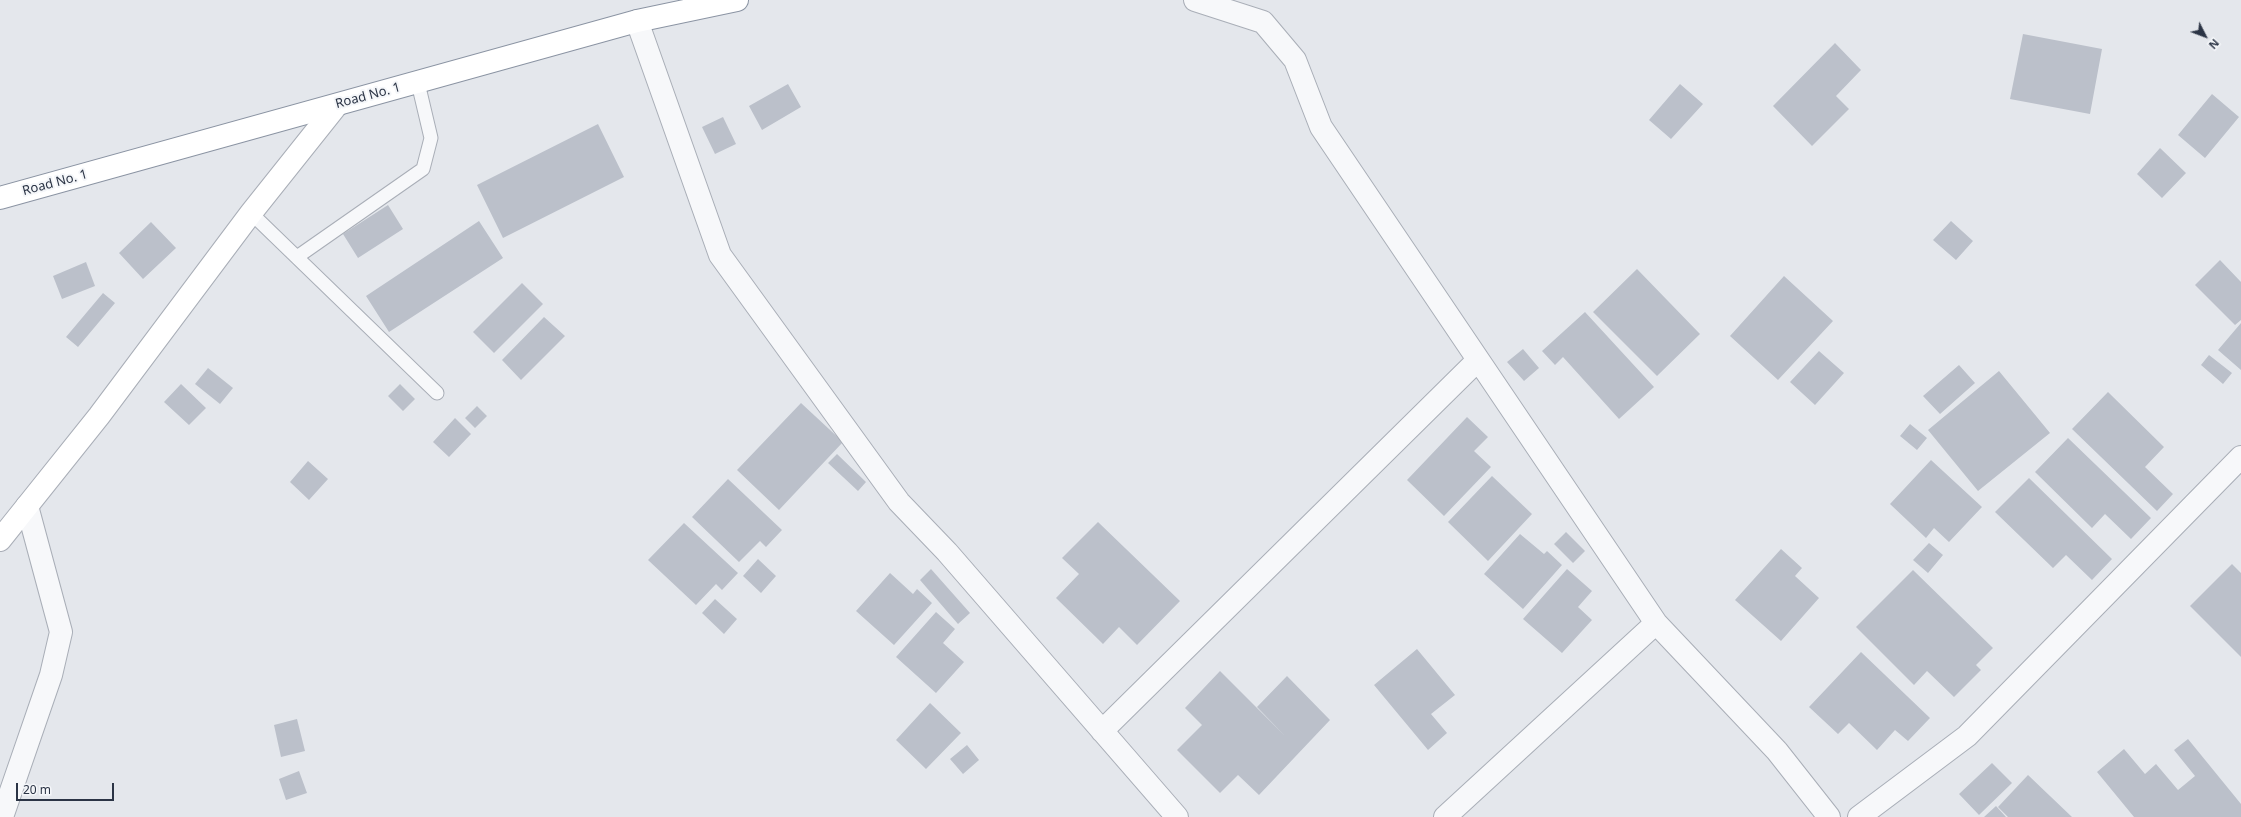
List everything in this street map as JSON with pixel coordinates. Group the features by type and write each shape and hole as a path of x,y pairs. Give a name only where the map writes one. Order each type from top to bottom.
{"main road":[{"name":"Road No. 1","path":"0,198 637,21 737,0"},
{"path":"0,540 98,416 252,212 337,105"}],"street":[{"path":"1195,0 1263,22 1295,60 1321,127 1656,623 1777,751 1829,817"},
{"path":"637,21 720,255 899,502 947,552 1178,817"},
{"path":"1102,731 1478,360"},
{"path":"1859,817 1967,736 2241,457"},
{"path":"2,817 51,675 61,632 27,506"},
{"path":"1445,817 1656,623"}],"lane":[{"path":"297,257 423,169 431,138 418,83"},
{"path":"252,212 437,394"}],"building":[{"path":"2023,34 2102,49 2090,114 2010,99"},
{"path":"1835,43 1861,70 1836,96 1849,109 1812,146 1773,106"},
{"path":"788,84 801,107 762,130 749,106"},
{"path":"1680,84 1703,104 1671,139 1649,120"},
{"path":"2212,94 2239,117 2205,158 2178,135"},
{"path":"723,117 736,144 715,154 702,127"},
{"path":"598,124 624,177 503,238 477,185"},
{"path":"2160,148 2186,173 2162,198 2137,174"},
{"path":"388,205 403,229 358,258 343,234"},
{"path":"479,221 503,258 389,332 366,296"},
{"path":"1951,221 1973,241 1956,260 1933,240"},
{"path":"151,222 176,248 143,279 119,253"},
{"path":"2220,260 2241,282 2241,320 2235,325 2195,285"},
{"path":"86,262 95,286 62,299 53,276"},
{"path":"1637,269 1700,334 1657,376 1593,312"},
{"path":"1784,276 1833,321 1778,380 1730,336"},
{"path":"522,283 543,304 494,353 473,332"},
{"path":"103,293 115,303 78,347 66,337"},
{"path":"1585,312 1654,387 1619,419 1563,357 1555,365 1542,351"},
{"path":"544,317 565,336 521,380 502,360"},
{"path":"2241,323 2241,370 2218,350"},
{"path":"1523,349 1539,368 1524,381 1507,362"},
{"path":"1819,351 1844,373 1815,405 1790,382"},
{"path":"2209,355 2232,373 2223,384 2201,365"},
{"path":"1959,365 1975,383 1940,414 1923,396"},
{"path":"208,368 233,388 220,404 195,384"},
{"path":"1999,371 2050,433 1978,491 1928,430"},
{"path":"181,384 206,408 189,425 164,402"},
{"path":"400,384 415,399 403,411 388,396"},
{"path":"2108,392 2164,447 2145,467 2173,494 2157,511 2072,429"},
{"path":"801,403 843,442 779,510 737,470"},
{"path":"477,406 487,416 475,428 465,418"},
{"path":"1467,417 1488,437 1474,451 1491,467 1444,516 1407,480"},
{"path":"455,418 471,434 449,457 433,442"},
{"path":"1910,424 1927,438 1917,450 1900,436"},
{"path":"2068,438 2151,518 2131,539 2105,514 2092,528 2035,472"},
{"path":"837,454 866,482 858,491 828,463"},
{"path":"1931,460 1982,507 1949,542 1934,528 1926,538 1890,504"},
{"path":"308,461 328,479 309,500 290,482"},
{"path":"1492,476 1532,514 1488,561 1448,522"},
{"path":"2029,478 2112,559 2092,580 2066,555 2053,568 1995,512"},
{"path":"728,479 782,530 766,547 760,541 739,562 692,517"},
{"path":"1098,522 1180,601 1137,645 1119,627 1103,644 1056,598 1079,574 1062,558"},
{"path":"684,523 738,573 722,590 716,584 696,605 648,560"},
{"path":"1566,532 1585,551 1573,563 1554,544"},
{"path":"1520,534 1544,554 1547,551 1562,565 1523,609 1484,574"},
{"path":"1929,543 1943,555 1928,573 1913,560"},
{"path":"1781,549 1802,568 1795,576 1819,598 1781,641 1735,600"},
{"path":"758,559 776,576 761,593 743,576"},
{"path":"2232,564 2241,573 2241,657 2190,606"},
{"path":"931,569 970,613 958,624 920,580"},
{"path":"1567,569 1592,591 1578,607 1592,620 1562,653 1523,619"},
{"path":"1913,570 1993,648 1976,665 1981,670 1954,697 1927,671 1914,685 1856,627"},
{"path":"890,573 913,594 917,589 932,603 894,645 856,611"},
{"path":"715,599 737,619 724,634 702,613"},
{"path":"936,612 955,629 943,643 964,662 936,693 896,657"},
{"path":"1417,649 1455,695 1431,714 1447,733 1428,750 1374,685"},
{"path":"1861,652 1930,718 1908,741 1895,730 1877,750 1849,723 1838,734 1809,707"},
{"path":"1220,671 1285,736 1257,707 1287,676 1330,720 1259,795 1238,775 1220,793 1177,750 1202,725 1185,708"},
{"path":"930,703 961,733 926,769 896,740"},
{"path":"297,719 305,751 281,757 274,725"},
{"path":"2188,739 2241,804 2241,817 2134,817 2097,772 2124,749 2145,774 2156,764 2178,790 2195,776 2174,750"},
{"path":"967,745 979,760 963,774 950,759"},
{"path":"1992,763 2012,783 1979,815 1959,794"},
{"path":"299,771 307,793 286,800 279,779"},
{"path":"2028,775 2072,817 2008,817 1998,807"},
{"path":"1996,806 2006,817 1984,817"}]}
